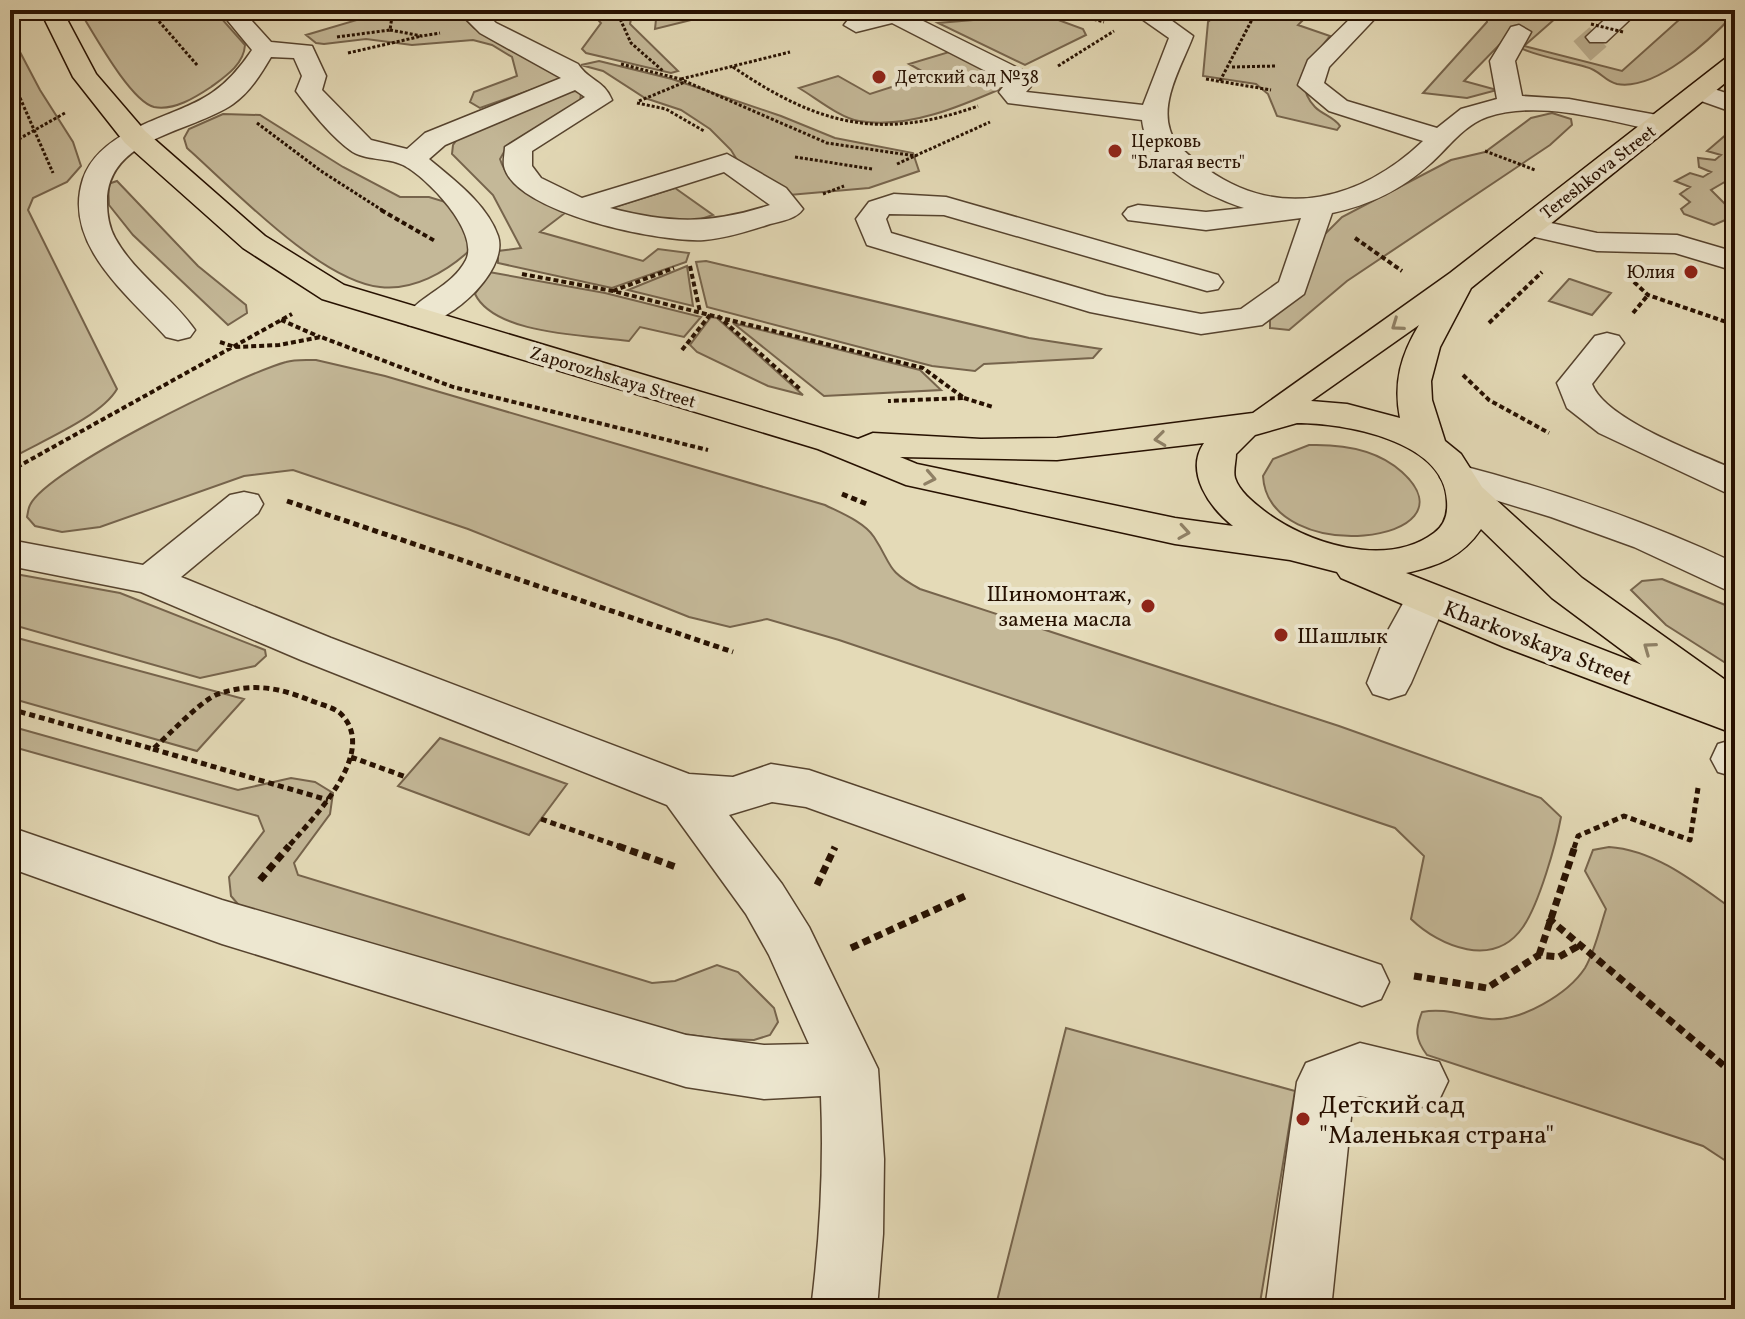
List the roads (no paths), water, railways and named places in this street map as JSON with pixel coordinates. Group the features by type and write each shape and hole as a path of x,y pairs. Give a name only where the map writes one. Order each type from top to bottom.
{"main road":[{"name":"Zaporozhskaya Street","path":"51,10 85,77 135,137 254,242 333,292 664,394 831,441 906,473 1175,531 1288,547"},
{"name":"Tereshkova Street","path":"1251,423 1461,280 1735,63"},
{"name":"Tereshkova Street","path":"1428,446 1415,417 1411,386 1415,363 1461,280"},
{"path":"831,441 981,450 1057,449 1251,423 1295,412 1336,413 1382,423 1428,446 1462,485 1567,588 1735,714"},
{"path":"1251,423 1220,449 1216,460 1219,486 1237,513 1288,547 1342,562 1382,564 1408,560 1435,550 1463,531 1469,513 1462,485"},
{"name":"Kharkovskaya Street","path":"1342,562 1426,599 1735,714"}],"street":[{"path":"230,10 274,48 303,51 314,76 309,91 361,146 413,159 472,212 486,244 482,266 461,292 420,318"},
{"path":"468,10 488,28 569,69 575,81 595,90 599,100 519,147 514,157 517,169 540,189 577,209 608,218 701,231 752,221 788,209 776,194 727,162 577,209"},
{"path":"1372,10 1317,65 1311,85 1338,106 1442,138"},
{"path":"1147,11 1188,28 1154,113 1156,132 1180,164 1214,188 1260,202 1316,210"},
{"path":"856,25 887,16 897,17 1023,80 1012,92 1017,98 1154,113"},
{"path":"1595,30 1626,21"},
{"path":"1512,105 1500,77 1503,59 1519,32"},
{"path":"178,330 113,258 97,234 92,213 95,182 116,148 135,137 196,114 226,97 274,48"},
{"path":"413,159 435,139 575,81"},
{"path":"1699,92 1735,105"},
{"path":"1138,214 1206,221 1316,210 1354,199 1393,181 1477,112 1512,105 1557,107 1659,123"},
{"path":"1260,202 1287,180"},
{"path":"1207,282 946,206 894,203 879,208 871,219 878,239 1101,305 1201,324 1250,318 1293,287 1316,210"},
{"path":"1528,227 1579,240 1677,244 1735,262"},
{"path":"1607,343 1574,383 1580,400 1612,425 1735,485"},
{"path":"1462,485 1565,508 1648,538 1735,580"},
{"path":"151,580 244,504"},
{"path":"10,553 151,580 316,649 684,792 709,797 734,796 771,783 809,789 1362,982"},
{"path":"1389,683 1407,636 1426,599"},
{"path":"684,792 786,939 849,1069 853,1219 844,1309"},
{"path":"10,847 222,922 686,1061 764,1072 849,1069"},
{"path":"1298,1309 1326,1082 1360,1069 1419,1081"}],"tunnel":[{"path":"1582,51 1598,37"}],"place":[{"name":"Детский сад №38","path":"879,77"},
{"name":"Церковь \"Благая весть\"","path":"1115,151"},
{"name":"Юлия","path":"1691,272"},
{"name":"Шиномонтаж, замена масла","path":"1148,606"},
{"name":"Шашлык","path":"1281,635"},
{"name":"Детский сад \"Маленькая страна\"","path":"1303,1119"}]}
